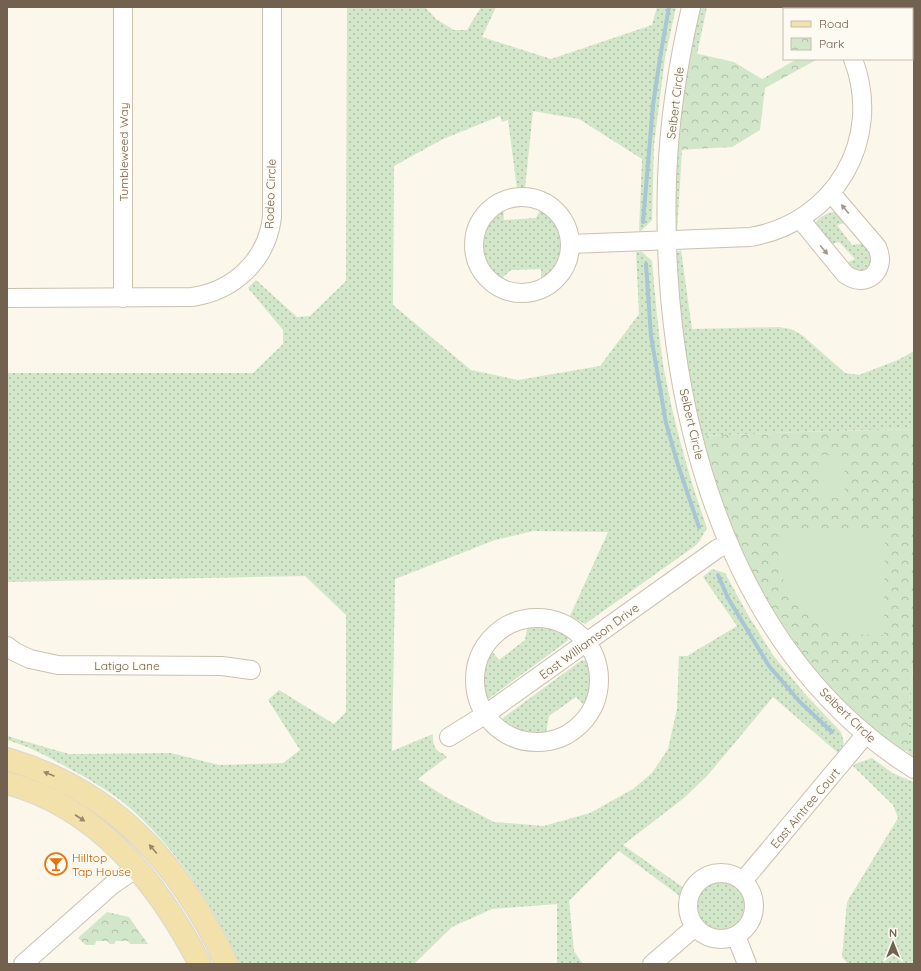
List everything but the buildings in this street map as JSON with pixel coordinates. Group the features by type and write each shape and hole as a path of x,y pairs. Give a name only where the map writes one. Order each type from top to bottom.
{"main road":[{"path":"7,759 68,782 93,797 131,826 148,843 176,878 200,914 226,964"},
{"path":"7,784 37,794 52,801 86,821 114,844 137,868 177,921 200,964"},
{"path":"137,868 145,867 160,876 187,915 214,964"}],"street":[{"name":"Tumbleweed Way","path":"123,7 123,298"},
{"name":"Rodeo Circle","path":"7,298 192,297 215,291 231,283 246,271 255,261 262,249 269,233 272,217 272,7"},
{"name":"Seibert Circle","path":"691,7 680,61 671,131 667,180 667,240 671,313 681,380 699,457 728,543 763,613 787,648 841,712 866,734 914,769"},
{"path":"570,244 750,238 775,231 800,219 819,205 831,193 842,178 853,156 861,124 861,92 858,73 852,60"},
{"path":"800,219 845,274 852,279 864,280 877,272 881,262 880,252 831,193"},
{"path":"518,197 533,198 552,207 562,217 565,223 568,230 570,244 569,258 566,265 553,282 540,290 519,293 504,290 486,277 478,265 474,244 479,223 487,212 498,203 518,197"},
{"name":"East Williamson Drive","path":"449,737 486,714 717,549 728,543"},
{"path":"534,618 551,620 567,626 586,643 591,650 597,665 599,677 598,689 590,712 573,730 550,740 526,740 514,737 504,731 486,714 478,699 476,690 476,669 488,642 508,625 525,619 534,618"},
{"name":"Latigo Lane","path":"7,646 15,652 30,659 58,664 222,666 251,670"},
{"name":"East Aintree Court","path":"743,881 866,734"},
{"path":"23,964 112,885 137,868"},
{"path":"721,873 730,874 743,881 753,896 754,911 750,924 743,931 736,936 726,939 716,939 707,936 696,927 691,919 688,906 689,896 696,884 707,876 721,873"},
{"path":"652,964 696,927"},
{"path":"736,936 747,964"}],"green space":[{"path":"347,7 425,7 436,19 454,30 467,30 481,7 496,7 482,37 551,59 652,25 657,7 676,7 665,58 654,145 652,220 641,231 639,231 642,159 579,119 533,111 525,188 517,189 508,120 502,122 500,116 443,139 394,166 393,305 471,370 518,380 600,366 639,314 636,252 642,252 652,261 663,364 671,406 707,528 695,546 585,624 570,616 608,532 533,531 495,540 395,579 392,751 433,734 433,741 436,749 447,757 418,779 444,796 494,822 544,826 590,813 633,789 652,773 668,749 677,709 679,656 687,656 737,626 703,577 712,569 725,573 748,615 773,655 806,695 841,732 844,743 838,753 773,697 707,776 684,798 623,845 684,888 681,897 619,851 569,901 574,951 583,964 557,964 557,904 492,909 452,927 414,964 240,964 218,919 191,877 159,837 142,820 124,803 88,779 37,752 7,740 7,736 69,754 171,753 219,765 283,763 300,750 268,700 279,690 334,724 346,712 346,615 305,576 7,582 7,373 253,373 283,344 283,330 248,288 256,280 297,317 310,316 346,281"},
{"path":"699,7 707,7 697,54 690,52"},
{"path":"690,52 734,62 762,79 795,60 816,60 765,88 760,130 732,147 677,150"},
{"path":"677,150 682,150 677,232 674,194"},
{"path":"542,206 557,218 564,231 564,247 556,271 550,278 541,281 541,269 511,270 500,280 497,280 485,266 480,253 480,236 485,221 496,210 503,207 504,220 536,218"},
{"path":"833,212 839,213 849,222 837,225 852,245 866,243 875,263 860,276 844,264 855,259 839,242 827,245 815,225 820,218"},
{"path":"681,250 692,329 779,327 791,329 802,335 845,373 859,375 898,360 914,351 914,429 702,436 686,359 675,253"},
{"path":"914,429 914,662 910,691 908,750 902,752 853,712 806,660 759,589 725,511 702,436"},
{"path":"822,455 844,456 845,498 822,498"},
{"path":"870,528 870,531 879,531 883,535 883,543 885,543 884,635 845,632 814,616 801,607 793,598 787,588 779,563 779,529"},
{"path":"528,624 538,624 558,629 567,634 568,640 486,699 481,681 485,660 492,651 499,660 525,640"},
{"path":"582,660 588,661 592,677 591,690 584,705 576,697 549,716 546,733 542,734 524,732 503,723 503,718"},
{"path":"914,662 914,760 907,751 910,691"},
{"path":"872,758 894,774 914,782 914,964 848,964 842,957 847,902 898,818 893,805 853,766"},
{"path":"716,878 726,878 741,886 747,895 749,906 747,917 741,926 726,934 716,934 705,929 698,922 693,911 693,901 698,890 705,883"},
{"path":"107,912 129,917 148,944 130,944 128,941 116,941 114,944 110,944 107,941 96,941 95,945 86,945 78,938"}],"waterway":[{"path":"643,222 653,105 669,7"},
{"path":"646,264 651,336 666,423 678,465 699,527"},
{"path":"718,575 728,598 769,666 800,702 832,732"}],"place":[{"name":"Hilltop Tap House","path":"56,864"}]}
